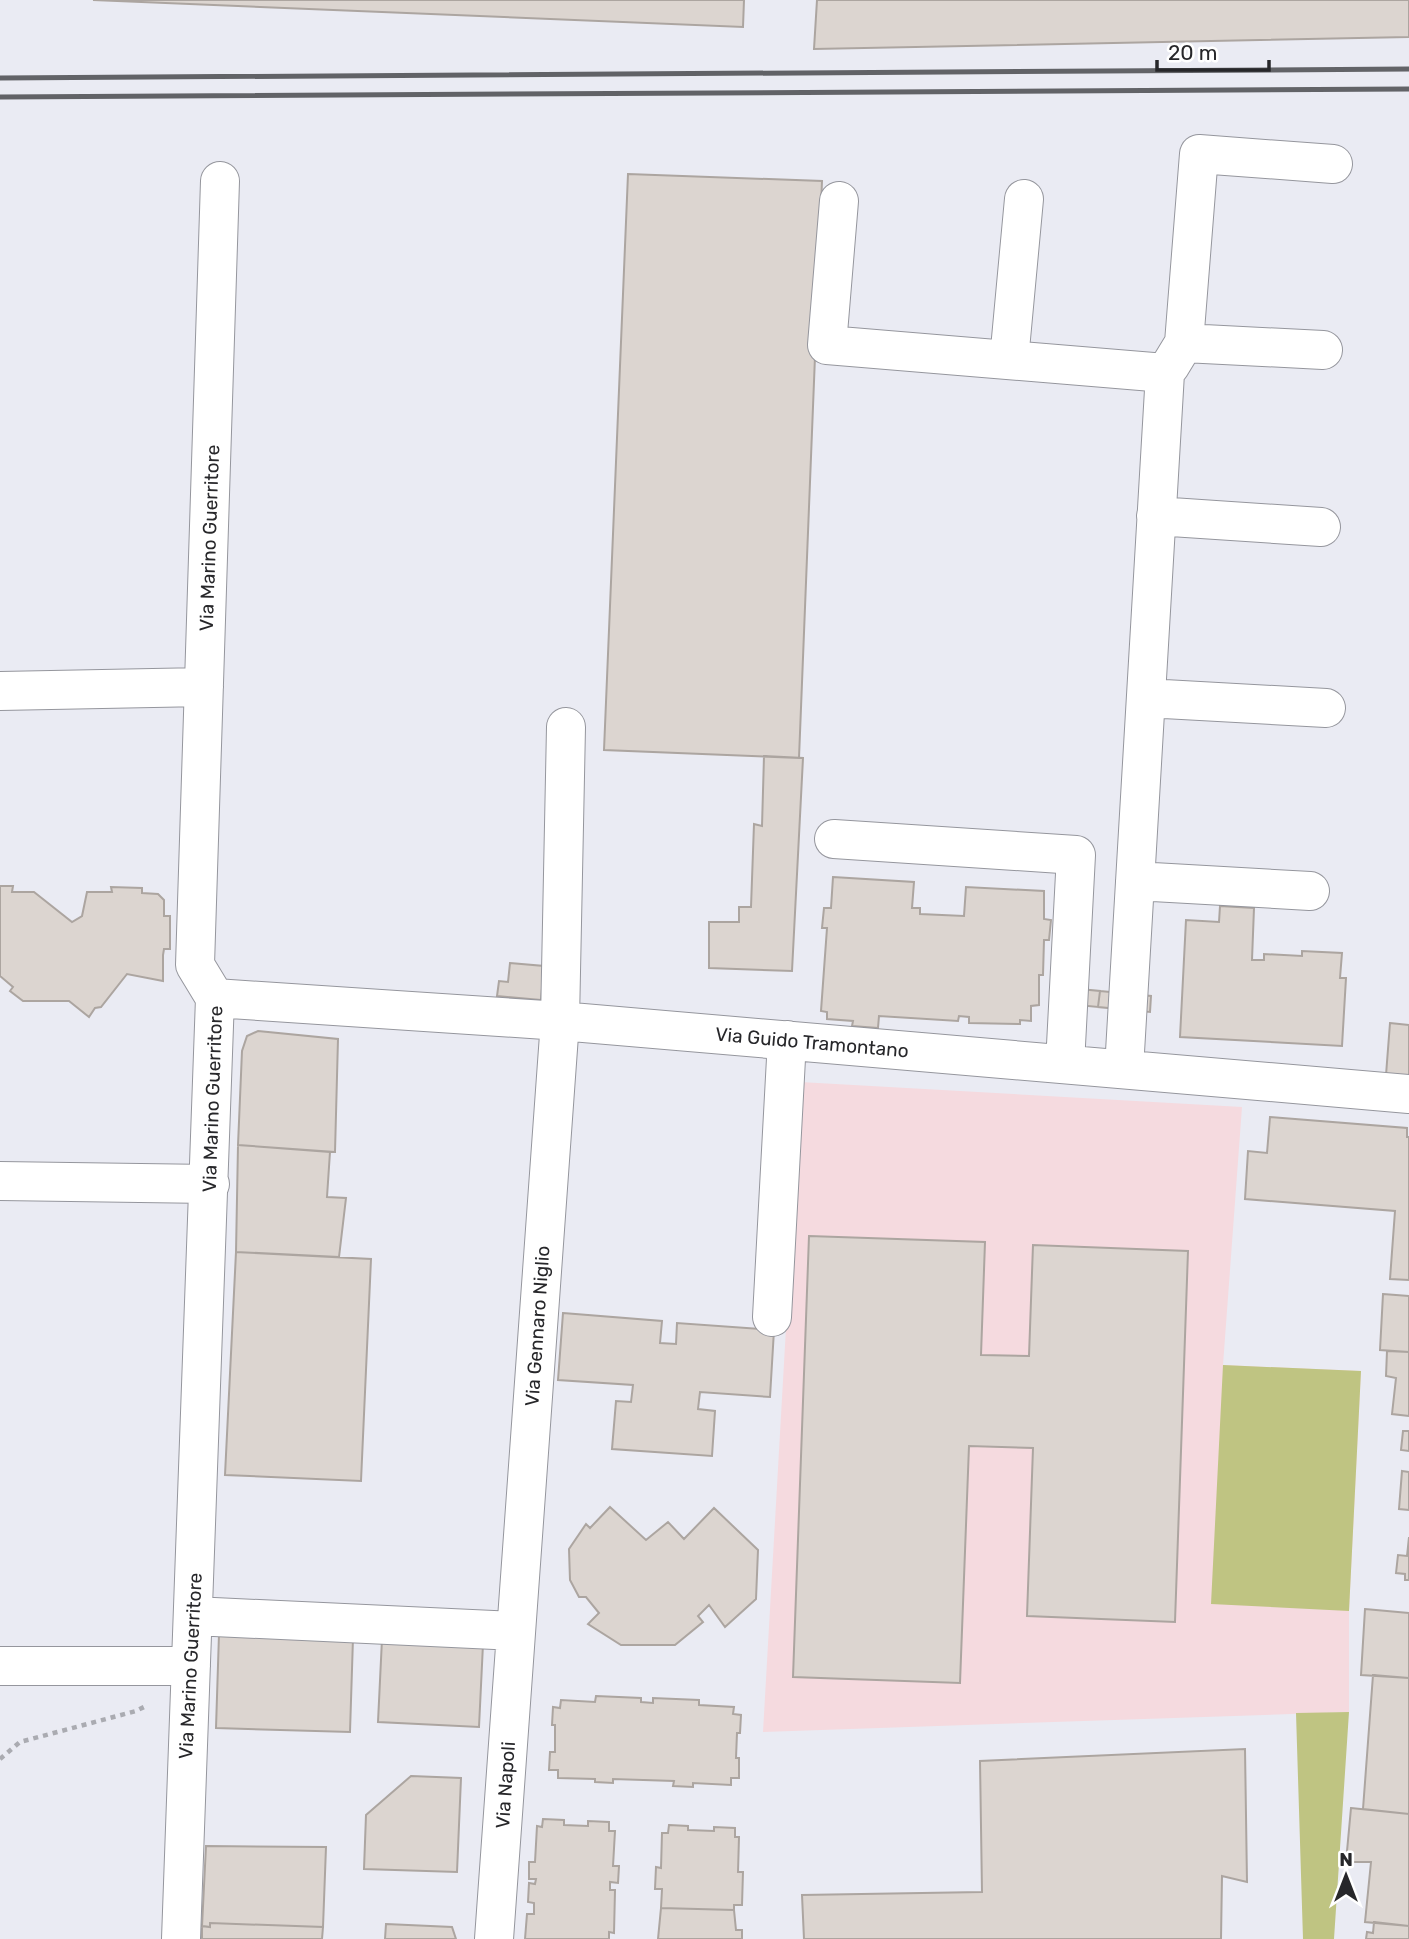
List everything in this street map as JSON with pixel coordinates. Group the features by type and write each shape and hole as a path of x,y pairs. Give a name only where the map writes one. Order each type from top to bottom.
{"street":[{"path":"1124,1069 1156,516 1199,154 1333,164"},
{"name":"Via Marino Guerritore","path":"181,1939 215,998 195,964 220,181"},
{"path":"1009,360 1024,199"},
{"path":"839,201 827,345 1009,360 1175,358 1323,349"},
{"path":"1156,516 1321,527"},
{"path":"0,691 204,687"},
{"path":"1146,698 1326,708"},
{"name":"Via Gennaro Niglio","path":"515,1631 560,1021 566,727"},
{"path":"834,839 1076,855 1065,1064"},
{"path":"1135,881 1310,891"},
{"name":"Via Guido Tramontano","path":"215,998 560,1021 1409,1094"},
{"path":"772,1317 787,1040"},
{"path":"0,1181 210,1184"},
{"path":"193,1616 515,1631"},
{"name":"Via Napoli","path":"494,1939 515,1631"},
{"path":"0,1666 191,1666"}],"path":[{"path":"0,1759 20,1742 136,1711 148,1705"}],"shaded area":[{"path":"800,1082 1242,1107 1223,1365 1361,1371 1349,1611 1349,1712 763,1732"}],"green space":[{"path":"1223,1365 1361,1371 1349,1611 1211,1604"},
{"path":"1349,1712 1334,1939 1303,1939 1296,1713"}],"building":[{"path":"93,0 744,0 743,27"},
{"path":"817,0 1409,0 1409,37 814,49"},
{"path":"628,174 822,181 799,758 604,750"},
{"path":"764,756 803,758 792,971 709,968 709,922 739,922 739,907 751,907 754,824 762,826"},
{"path":"833,877 914,882 912,908 920,908 920,914 964,916 966,887 1044,891 1044,919 1051,920 1049,940 1044,940 1043,975 1039,975 1039,1005 1031,1006 1031,1021 1020,1020 1020,1024 969,1023 969,1017 959,1016 958,1021 879,1016 878,1028 852,1026 853,1021 827,1019 827,1012 821,1011 827,928 822,928 824,908 831,908"},
{"path":"0,886 13,886 12,892 34,892 72,922 82,916 87,892 112,892 111,887 142,888 142,893 158,894 164,900 164,916 170,916 170,949 164,949 163,981 127,974 101,1007 95,1008 89,1017 69,1001 23,1001 10,991 13,987 0,976"},
{"path":"1220,906 1254,908 1252,960 1264,960 1264,954 1302,956 1302,951 1342,953 1340,978 1346,978 1342,1046 1180,1037 1186,920 1219,922"},
{"path":"510,963 544,966 541,1000 497,996 499,981 508,982"},
{"path":"1059,987 1100,991 1098,1007 1057,1003"},
{"path":"1100,991 1151,996 1150,1012 1098,1007"},
{"path":"1390,1023 1409,1025 1409,1077 1386,1075"},
{"path":"258,1031 338,1039 335,1152 238,1145 242,1051 247,1036"},
{"path":"1270,1117 1407,1128 1409,1280 1390,1279 1395,1211 1245,1199 1248,1151 1267,1153"},
{"path":"238,1145 330,1152 327,1197 346,1198 339,1257 236,1252"},
{"path":"809,1236 985,1242 981,1355 1029,1356 1033,1245 1188,1251 1175,1622 1027,1616 1033,1448 969,1446 960,1683 793,1677"},
{"path":"236,1252 371,1259 361,1481 225,1475"},
{"path":"1383,1294 1409,1296 1409,1352 1380,1350"},
{"path":"563,1313 662,1321 660,1343 676,1344 677,1323 774,1330 770,1397 700,1392 698,1409 715,1411 712,1456 612,1449 616,1401 631,1402 633,1385 558,1380"},
{"path":"1387,1351 1409,1352 1409,1416 1392,1414 1396,1378 1386,1376"},
{"path":"1403,1431 1409,1431 1409,1451 1401,1450"},
{"path":"1402,1471 1409,1472 1409,1510 1399,1509"},
{"path":"610,1507 646,1540 668,1522 684,1539 714,1508 758,1550 756,1599 725,1627 709,1605 698,1616 703,1622 675,1645 621,1645 588,1624 599,1613 586,1597 579,1597 570,1580 569,1549 586,1524 590,1528"},
{"path":"1409,1537 1409,1580 1405,1580 1405,1574 1396,1573 1398,1555 1407,1556"},
{"path":"1365,1609 1409,1613 1409,1678 1361,1675"},
{"path":"219,1634 353,1638 350,1732 216,1728"},
{"path":"382,1639 483,1644 479,1727 378,1722"},
{"path":"1373,1675 1409,1678 1409,1814 1363,1809"},
{"path":"596,1696 641,1698 641,1702 653,1703 653,1698 699,1700 699,1705 734,1707 733,1714 741,1715 736,1758 739,1758 739,1778 731,1778 731,1785 693,1783 693,1787 673,1786 674,1781 613,1779 613,1783 595,1782 595,1779 558,1778 558,1770 549,1770 550,1752 555,1752 553,1707 560,1708 561,1700 595,1702"},
{"path":"1245,1749 1247,1882 1222,1876 1221,1939 804,1939 802,1895 982,1892 980,1761"},
{"path":"411,1776 461,1778 457,1872 364,1869 366,1815"},
{"path":"1351,1808 1409,1814 1409,1926 1365,1922 1371,1862 1346,1862"},
{"path":"543,1819 564,1820 564,1825 588,1826 588,1821 609,1822 609,1831 615,1831 613,1866 619,1866 618,1883 610,1882 610,1890 615,1890 614,1933 609,1932 609,1939 525,1939 527,1914 534,1914 534,1903 528,1902 529,1883 535,1884 536,1879 529,1879 529,1862 535,1862 537,1826 542,1827"},
{"path":"669,1825 688,1826 688,1830 714,1831 714,1827 735,1828 735,1837 739,1837 738,1872 743,1872 742,1905 734,1905 734,1910 661,1908 662,1889 655,1889 656,1867 661,1868 662,1833 668,1833"},
{"path":"206,1846 326,1847 323,1927 210,1923 210,1927 202,1926"},
{"path":"661,1908 734,1910 736,1930 742,1930 742,1939 658,1939"},
{"path":"1374,1922 1409,1926 1409,1939 1366,1939 1367,1932 1373,1933"},
{"path":"210,1923 323,1927 322,1939 202,1939 202,1926 210,1927"},
{"path":"386,1924 452,1927 456,1939 385,1939"}],"railway":[{"path":"0,78 1409,69"},
{"path":"0,97 1409,89"}]}
